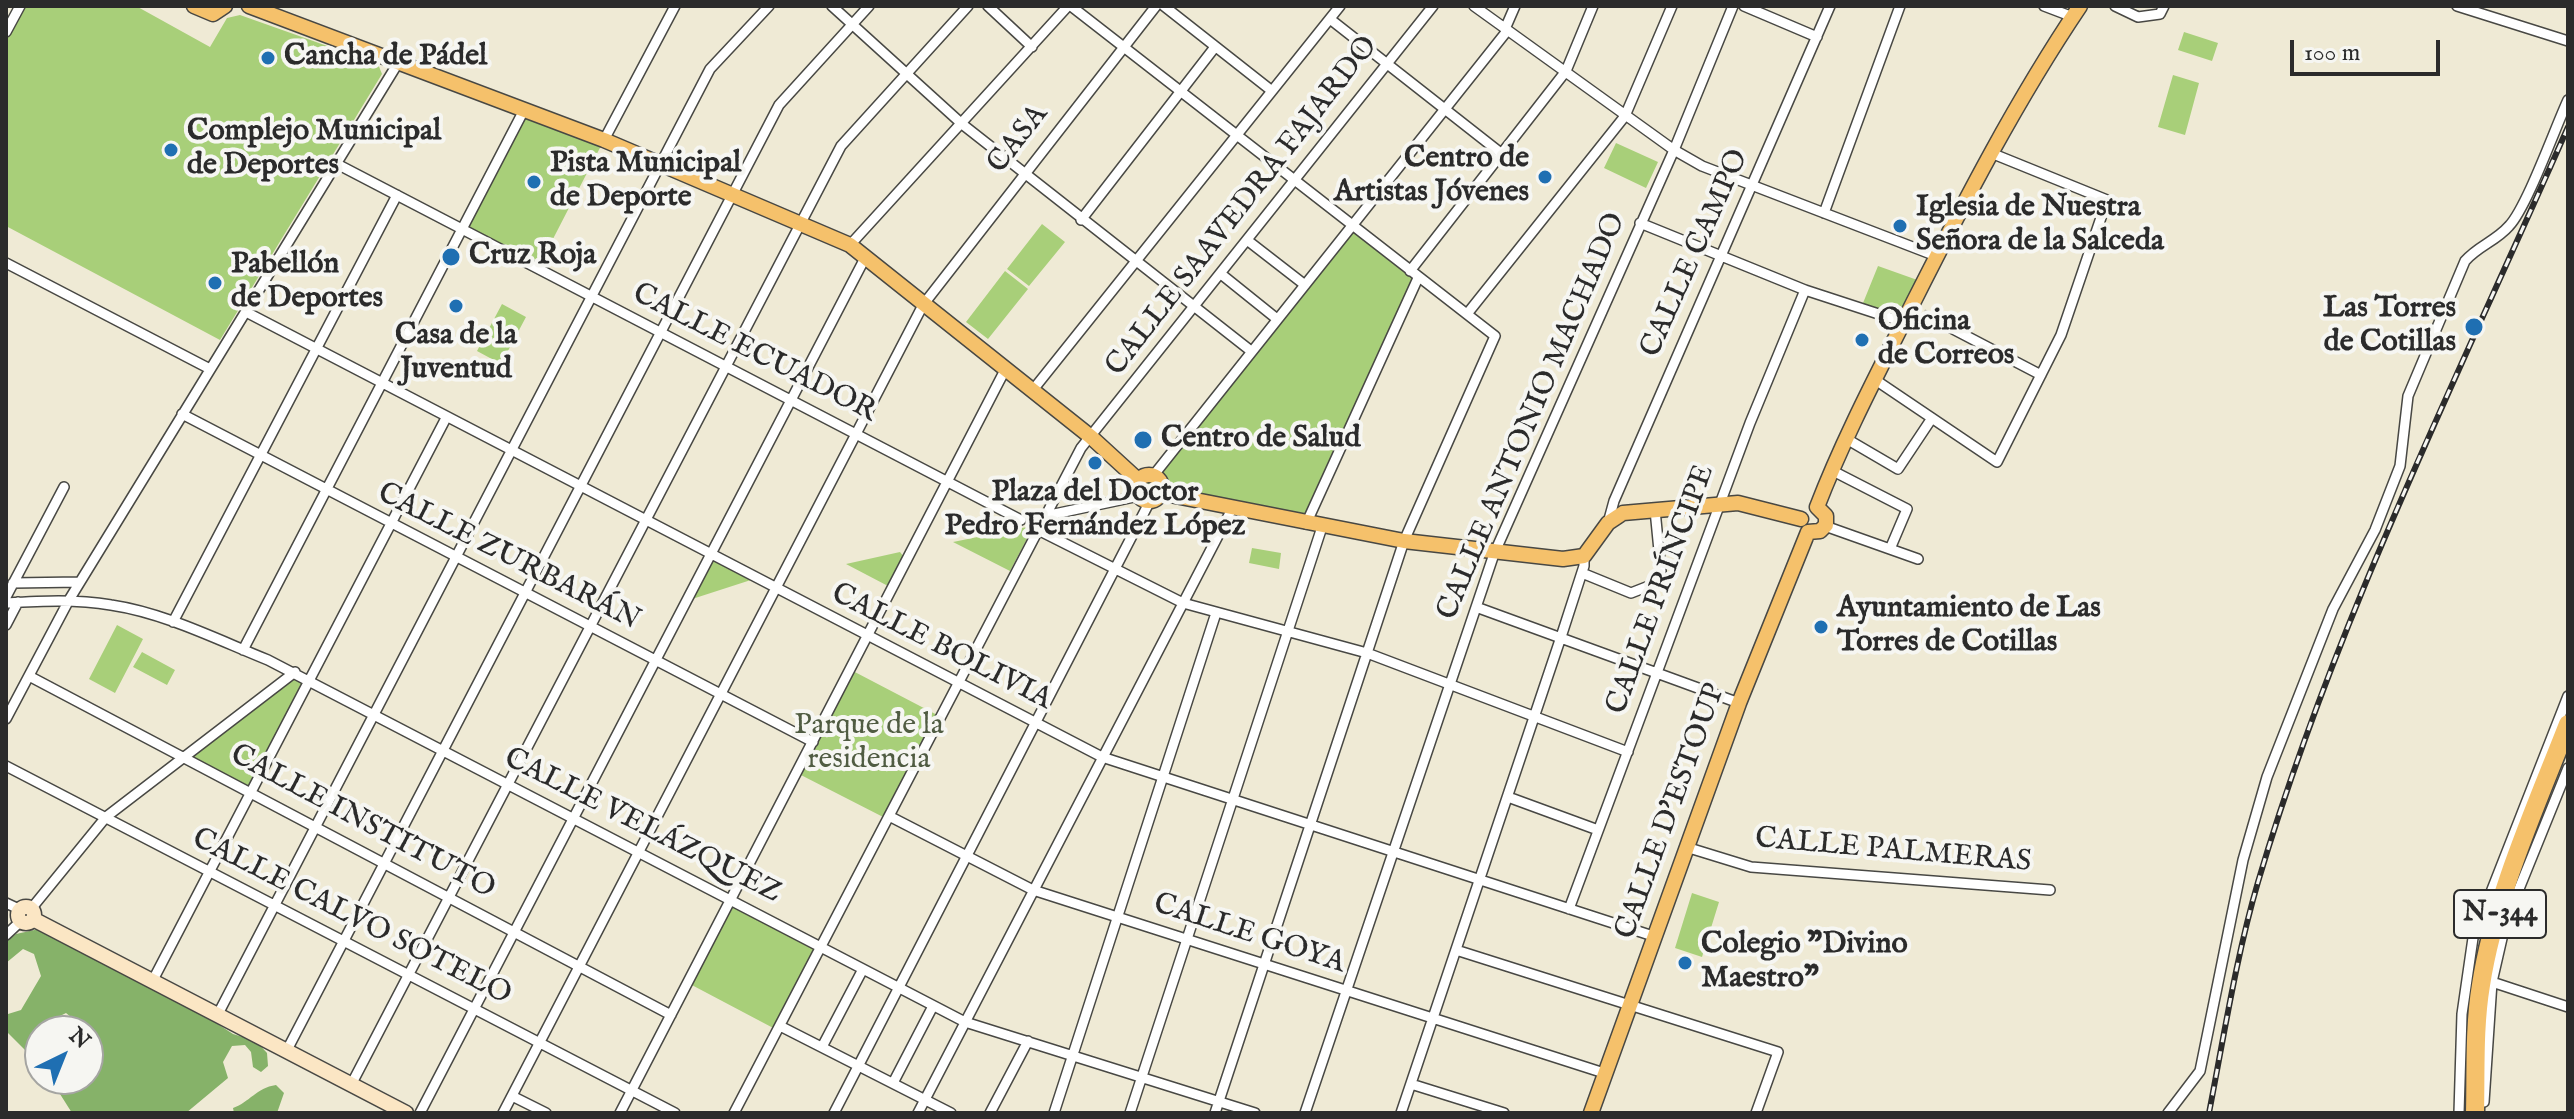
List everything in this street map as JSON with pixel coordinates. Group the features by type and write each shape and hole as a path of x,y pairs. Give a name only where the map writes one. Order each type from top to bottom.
{"highway":[{"name":"N-344","path":"2475,1113 2476,1026 2481,983 2509,883 2568,724"}],"main road":[{"path":"194,6 206,14 225,6"},
{"path":"249,6 604,140 850,245 1091,437 1146,478 1160,481 1150,497"},
{"path":"1817,507 1845,438 1936,256 1991,153 2076,11"},
{"path":"1146,478 1150,497"},
{"path":"1150,497 1404,541 1494,554 1563,559 1584,556 1608,523 1623,513 1720,503 1752,504 1816,533 1825,526 1826,516 1817,507"},
{"path":"1804,526 1805,510 1817,507"},
{"name":"CALLE D'ESTOUP","path":"1594,1112 1628,1005 1804,526"}],"street":[{"path":"6,32 20,6"},
{"path":"604,140 675,6"},
{"path":"218,1014 710,69 769,6"},
{"path":"832,6 962,124 1251,351"},
{"path":"286,1052 779,105 869,6"},
{"path":"351,1085 841,146 968,6"},
{"path":"988,6 1032,47"},
{"path":"850,245 1070,6 1495,336 1404,541 1215,1113"},
{"name":"CASA","path":"503,1113 923,305 1156,6"},
{"path":"1164,6 1272,91"},
{"path":"1032,391 1340,6"},
{"name":"CALLE SAAVEDRA FAJARDO","path":"734,1113 1081,448 1433,6"},
{"path":"1474,6 1674,150 1752,186 1936,256"},
{"path":"1146,478 1446,109 1506,30 1515,6"},
{"path":"1306,524 1414,274 1566,71 1593,6"},
{"path":"1467,314 1625,116 1672,6"},
{"name":"CALLE ANTONIO MACHADO","path":"1305,1113 1494,554 1674,150 1733,6"},
{"path":"1744,6 1817,37"},
{"name":"CALLE CAMPO","path":"1608,523 1614,501 1830,6"},
{"path":"1824,213 1900,6"},
{"path":"2044,6 2076,11"},
{"path":"2115,6 2138,17 2162,10"},
{"path":"2457,6 2568,41"},
{"path":"1330,19 1502,154"},
{"path":"1081,220 1215,47"},
{"path":"6,719 69,600 398,63"},
{"path":"2168,1113 2200,1071 2243,860 2267,777 2333,609 2375,530 2400,466 2408,396 2465,261 2476,249 2496,240 2512,224 2568,100"},
{"path":"243,650 524,110"},
{"path":"1874,379 1997,462 2061,335 2106,198 1991,153"},
{"name":"CALLE ECUADOR","path":"337,164 1021,520"},
{"path":"173,622 397,195"},
{"path":"1640,223 1805,290 1903,322"},
{"path":"1247,240 1305,285"},
{"path":"420,1113 865,258"},
{"path":"6,263 210,369"},
{"path":"1221,274 1277,319"},
{"name":"CALLE PRÍNCIPE","path":"1569,909 1720,503 1805,290"},
{"name":"CALLE BOLIVIA","path":"246,312 1102,757 1653,936"},
{"path":"1951,328 2041,375"},
{"path":"620,1113 1005,370"},
{"name":"CALLE ZURBARÁN","path":"182,414 813,742"},
{"path":"153,980 446,418"},
{"path":"1845,438 1898,469 1932,418"},
{"path":"1831,470 1907,509 1890,549"},
{"path":"6,600 64,487"},
{"path":"1045,516 1150,497"},
{"path":"834,1113 1116,571 1150,497"},
{"path":"918,1113 1232,509"},
{"path":"1582,573 1631,593 1654,584 1661,571 1655,510"},
{"path":"1825,526 1918,559"},
{"path":"1130,1113 1322,527"},
{"path":"1038,530 1183,603 1367,653 1628,752"},
{"path":"1401,1113 1561,637 1582,573 1584,556"},
{"path":"13,583 80,582"},
{"name":"CALLE VELÁZQUEZ","path":"6,600 69,600 114,605 173,622 243,650 295,672 965,1022 1255,1113"},
{"path":"6,625 18,602"},
{"path":"1476,607 1739,703"},
{"path":"1054,1113 1216,613"},
{"path":"6,935 27,915 106,817 295,672"},
{"name":"CALLE INSTITUTO","path":"29,676 580,964 671,1015"},
{"path":"2459,1113 2462,1014 2473,938 2568,696"},
{"name":"CALLE CALVO SOTELO","path":"6,766 675,1113"},
{"path":"2484,1113 2492,982 2506,921 2568,768"},
{"path":"1508,797 1598,830"},
{"name":"CALLE GOYA","path":"889,816 1033,890 1604,1073"},
{"name":"CALLE PALMERAS","path":"1686,847 1751,867 2050,890"},
{"path":"6,903 406,1113"},
{"path":"1456,950 1778,1052 1756,1113"},
{"path":"822,1047 863,969"},
{"path":"2492,982 2568,1007"},
{"path":"893,1083 933,1006"},
{"path":"780,1026 951,1113"},
{"path":"990,1113 1028,1041"},
{"path":"1411,1084 1504,1113"},
{"path":"512,1096 546,1113"}],"green space":[{"name":"Complejo Municipal de Deportes","path":"20,6 136,6 210,47 227,18 240,15 378,64 382,74 220,340 6,226 6,32"},
{"path":"2184,32 2218,43 2212,61 2178,50"},
{"path":"2173,75 2199,83 2185,135 2158,127"},
{"name":"Pista Municipal de Deporte","path":"524,110 604,140 538,268 461,228"},
{"path":"1616,143 1658,162 1646,188 1604,168"},
{"path":"1042,224 1065,242 1029,286 1007,269"},
{"path":"1352,226 1418,278 1306,524 1159,492 1147,483"},
{"path":"1878,266 1923,282 1903,322 1861,308"},
{"path":"1005,271 1028,289 988,339 966,322"},
{"path":"502,304 526,317 501,364 477,351"},
{"path":"1027,527 1031,531 1010,571 953,542"},
{"path":"1252,548 1281,553 1279,569 1249,563"},
{"path":"900,552 904,557 888,586 846,564"},
{"path":"710,555 754,579 686,601"},
{"path":"117,625 143,639 115,693 89,679"},
{"path":"142,652 175,670 167,685 133,667"},
{"name":"Parque de la residencia","path":"851,670 941,717 887,819 797,773"},
{"path":"295,672 308,679 250,792 186,757"},
{"path":"1692,893 1719,902 1702,957 1675,948"},
{"path":"732,901 821,947 777,1030 688,983"},
{"path":"39,929 184,1002 233,1034 256,1041 267,1053 268,1066 261,1072 253,1067 251,1052 245,1045 232,1046 223,1062 228,1078 186,1113 72,1113 61,1095 104,1095 104,1015 24,1015 24,1049 7,1032 8,1014 21,1010 41,976 34,954 23,949 6,963 6,942 16,934"},
{"path":"276,1085 284,1093 277,1113 234,1113 233,1108 263,1089"}],"tunnel":[{"path":"1911,307 1951,328"}],"railway":[{"path":"2209,1113 2250,910 2289,785 2361,594 2568,127"}],"place":[{"name":"Cancha de Pádel","path":"268,58"},
{"name":"Complejo Municipal de Deportes","path":"171,150"},
{"name":"Centro de Artistas Jóvenes","path":"1545,177"},
{"name":"Pista Municipal de Deporte","path":"534,182"},
{"name":"Iglesia de Nuestra Señora de la Salceda","path":"1900,226"},
{"name":"Cruz Roja","path":"451,257"},
{"name":"Pabellón de Deportes","path":"215,283"},
{"name":"Casa de la Juventud","path":"456,306"},
{"name":"Las Torres de Cotillas","path":"2474,327"},
{"name":"Oficina de Correos","path":"1862,340"},
{"name":"Centro de Salud","path":"1143,440"},
{"name":"Plaza del Doctor Pedro Fernández López","path":"1095,463"},
{"name":"Ayuntamiento de Las Torres de Cotillas","path":"1821,627"},
{"name":"Colegio \"Divino Maestro\"","path":"1685,963"}]}
